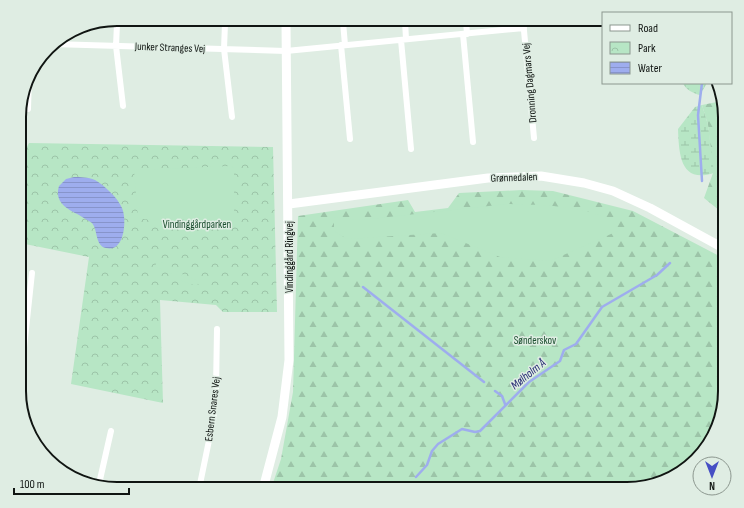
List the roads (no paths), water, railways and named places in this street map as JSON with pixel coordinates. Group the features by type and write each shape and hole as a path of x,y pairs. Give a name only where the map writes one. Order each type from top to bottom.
{"street":[{"path":"117,26 116,46 124,106"},
{"path":"225,26 224,49 232,117"},
{"name":"Vindinggård Ringvej","path":"265,482 275,446 287,382 289,340 286,26"},
{"path":"343,26 350,139"},
{"path":"405,26 404,39 411,149"},
{"path":"466,26 473,142"},
{"name":"Dronning Dagmars Vej","path":"286,51 524,28 534,138"},
{"name":"Junker Stranges Vej","path":"63,44 286,51"},
{"path":"28,98 28,109"},
{"name":"Grønnedalen","path":"288,204 488,178 541,176 584,183 613,191 650,208 718,245"},
{"path":"26,329 32,273"},
{"name":"Esbern Snares Vej","path":"200,482 216,397 218,329"},
{"path":"100,480 111,431"}],"water":[{"path":"74,177 95,180 110,192 120,204 124,213 123,234 121,240 112,248 102,247 98,241 92,223 70,210 60,201 58,196 59,186 66,179"}],"waterway":[{"name":"Mølholm Å","path":"702,84 698,115 702,181"},
{"name":"Mølholm Å","path":"416,477 427,465 432,451 438,444 462,429 475,432 480,431 529,382 560,361 564,350 576,344 602,307 657,275 670,263"},
{"path":"363,287 484,382"},
{"path":"495,391 502,396 505,404"}],"park label":[{"name":"Vindinggårdparken","path":"197,224"},
{"name":"Sønderskov","path":"535,340"}]}
